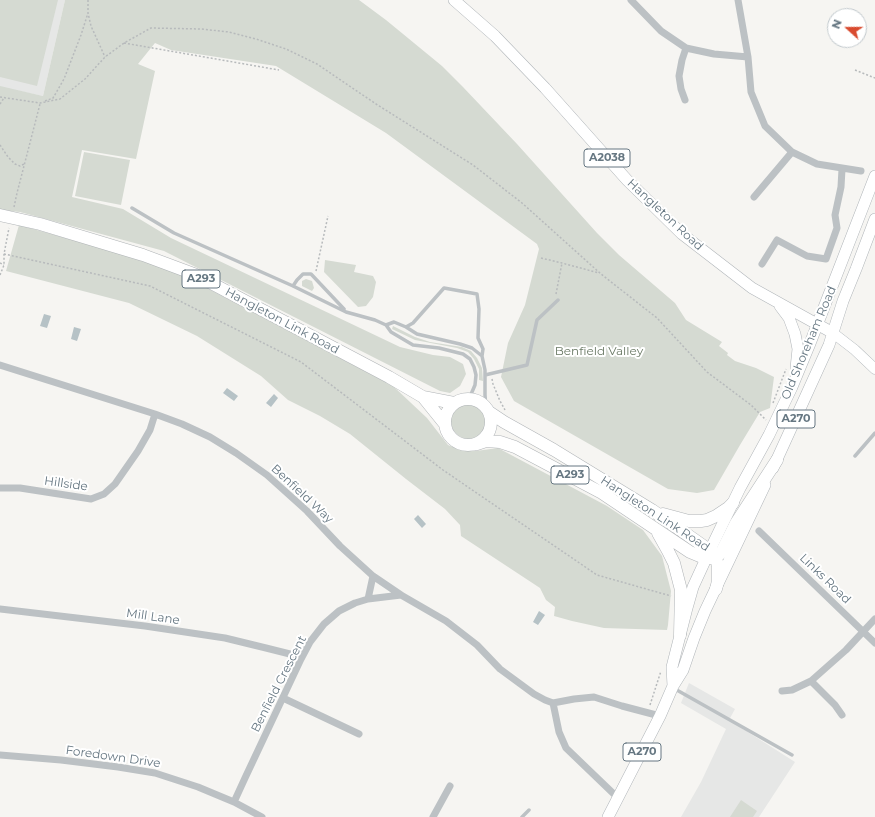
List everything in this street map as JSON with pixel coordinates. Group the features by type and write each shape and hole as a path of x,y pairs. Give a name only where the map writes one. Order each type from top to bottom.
{"highway":[{"name":"Hangleton Link Road","path":"0,215 40,224 143,254 194,274 389,377 423,397 454,403"},
{"name":"Hangleton Link Road","path":"423,397 444,423"},
{"path":"462,399 476,400 484,405 488,410 491,420 490,428 488,434 483,440 471,446 463,446 450,438 444,423 445,415 454,403 462,399"},
{"name":"Hangleton Link Road","path":"488,410 504,422 554,450 652,510 710,555 718,567 716,589"},
{"name":"Hangleton Link Road","path":"477,444 486,441 500,442 516,447 602,493 690,552 697,555 721,553 736,523 777,460"},
{"name":"A293","path":"652,510 681,519 696,521 711,518 722,512 733,503"},
{"name":"A293","path":"656,529 668,551 678,576 682,601 680,635"}],"main road":[{"name":"Hangleton Road","path":"454,0 495,36 545,88 627,180 682,234 752,288 833,333"},
{"name":"Old Shoreham Road","path":"673,687 672,667 690,597 733,503 769,435 792,387 839,271 875,176"},
{"name":"Old Shoreham Road","path":"608,817 683,670 694,638 716,589 814,379 833,333 843,301 875,220"},
{"path":"774,300 789,318 797,340 797,359 792,387"},
{"path":"833,333 855,350 875,369"}],"street":[{"path":"631,0 661,31 686,48 714,54 748,57"},
{"path":"738,0 748,57 751,92 765,126 792,152 817,164 860,171"},
{"path":"685,100 681,89 679,76 686,48"},
{"path":"754,197 792,152"},
{"path":"762,264 777,240 807,256 826,259 837,228 835,215 841,187 842,169"},
{"name":"Benfield Way","path":"0,366 155,414 210,437 268,475 308,511 340,546 373,576 401,595 446,621 477,646 500,669 534,694 553,703"},
{"name":"Hillside","path":"0,488 20,488 91,499 104,494 115,484 138,451 150,430 155,414"},
{"name":"Links Road","path":"759,531 875,643"},
{"path":"368,599 373,576"},
{"name":"Benfield Crescent","path":"234,802 301,659 310,642 324,624 339,611 355,603 368,599 401,595"},
{"name":"Mill Lane","path":"0,609 145,626 225,638 290,654 301,659"},
{"path":"782,691 792,690 811,681 846,650 862,631 875,619"},
{"path":"811,681 835,705 842,715"},
{"path":"618,798 566,748 559,732 553,703 594,697 660,716"},
{"path":"283,698 359,734"},
{"name":"Foredown Drive","path":"0,755 61,760 155,773 198,787 234,802 262,817"},
{"path":"433,817 450,786"}],"lane":[{"path":"132,208 174,233 293,286 346,312 375,320 386,325 391,332 413,345 439,348 463,354 470,359 476,375 475,385 469,399"},
{"path":"293,286 303,274 311,274 346,312"},
{"path":"406,327 413,323 444,288 477,294 479,309 478,338 483,349 482,356 485,370 485,395 488,410"},
{"path":"485,375 527,365 537,320 558,300"},
{"path":"386,325 394,322 417,334 472,348 482,356"},
{"path":"855,456 875,434"},
{"path":"673,687 792,755"},
{"path":"522,817 529,810"}],"path":[{"path":"88,0 88,13 91,26 105,57"},
{"path":"40,103 52,98 58,90 81,35 88,13"},
{"path":"0,97 40,103 60,99 85,79 105,57 124,43 151,28 201,29 229,32 286,49 317,64 376,104 473,165 522,203 601,274 657,318 707,372 750,405 766,420"},
{"path":"124,43 279,70"},
{"path":"855,70 875,78"},
{"path":"0,104 4,98"},
{"path":"14,209 40,103"},
{"path":"0,145 15,164 20,166 24,164"},
{"path":"315,278 328,216"},
{"path":"0,275 4,264 4,254 10,224"},
{"path":"4,254 150,286 301,362 443,470 597,575 670,596 674,595"},
{"path":"541,258 601,274"},
{"path":"0,263 4,264"},
{"path":"558,300 556,293 562,263"},
{"path":"772,405 786,369"}],"shaded area":[{"path":"0,0 65,0 43,96 0,87"},
{"path":"44,314 51,316 47,328 40,326"},
{"path":"74,327 81,329 77,341 71,339"},
{"path":"227,388 238,396 234,401 223,393"},
{"path":"274,394 278,398 271,407 266,403"},
{"path":"418,515 426,524 422,528 414,519"},
{"path":"539,611 545,615 538,625 533,622"},
{"path":"689,683 735,709 729,720 795,762 759,817 681,817 701,782 726,729 681,703"}],"green space":[{"path":"0,0 58,0 37,86 0,77"},
{"name":"Benfield Valley","path":"65,0 359,0 442,66 517,144 597,233 619,255 675,303 686,320 722,342 719,346 735,361 756,368 774,377 770,408 760,412 714,490 697,493 668,489 514,401 501,377 508,343 525,305 539,249 537,244 386,133 276,66 171,50 155,43 138,64 155,71 136,159 82,150 72,197 123,209 171,238 400,347 433,355 450,357 463,364 466,374 460,386 450,393 440,391 164,251 20,212 0,210 0,86 43,96"},
{"path":"84,152 130,160 121,205 75,196"},
{"path":"19,225 165,266 393,386 427,418 448,445 460,450 476,451 498,448 607,506 643,530 662,556 671,591 667,630 604,628 554,616 555,607 546,600 540,588 461,536 460,525 445,509 350,434 320,416 288,400 261,376 197,336 129,303 6,271"},
{"path":"325,260 356,265 354,272 373,276 376,282 373,297 366,306 358,307 324,272"},
{"path":"306,279 312,281 314,288 312,291 302,286 302,281"},
{"path":"393,326 415,337 430,342 462,347 471,351 477,358 482,368 483,381 479,380 479,369 474,359 468,352 457,348 415,340 392,329"},
{"path":"473,403 482,408 486,414 486,428 482,434 473,439 465,439 456,434 452,428 451,417 456,408 462,404"},
{"path":"741,800 757,811 753,817 730,817"}]}
